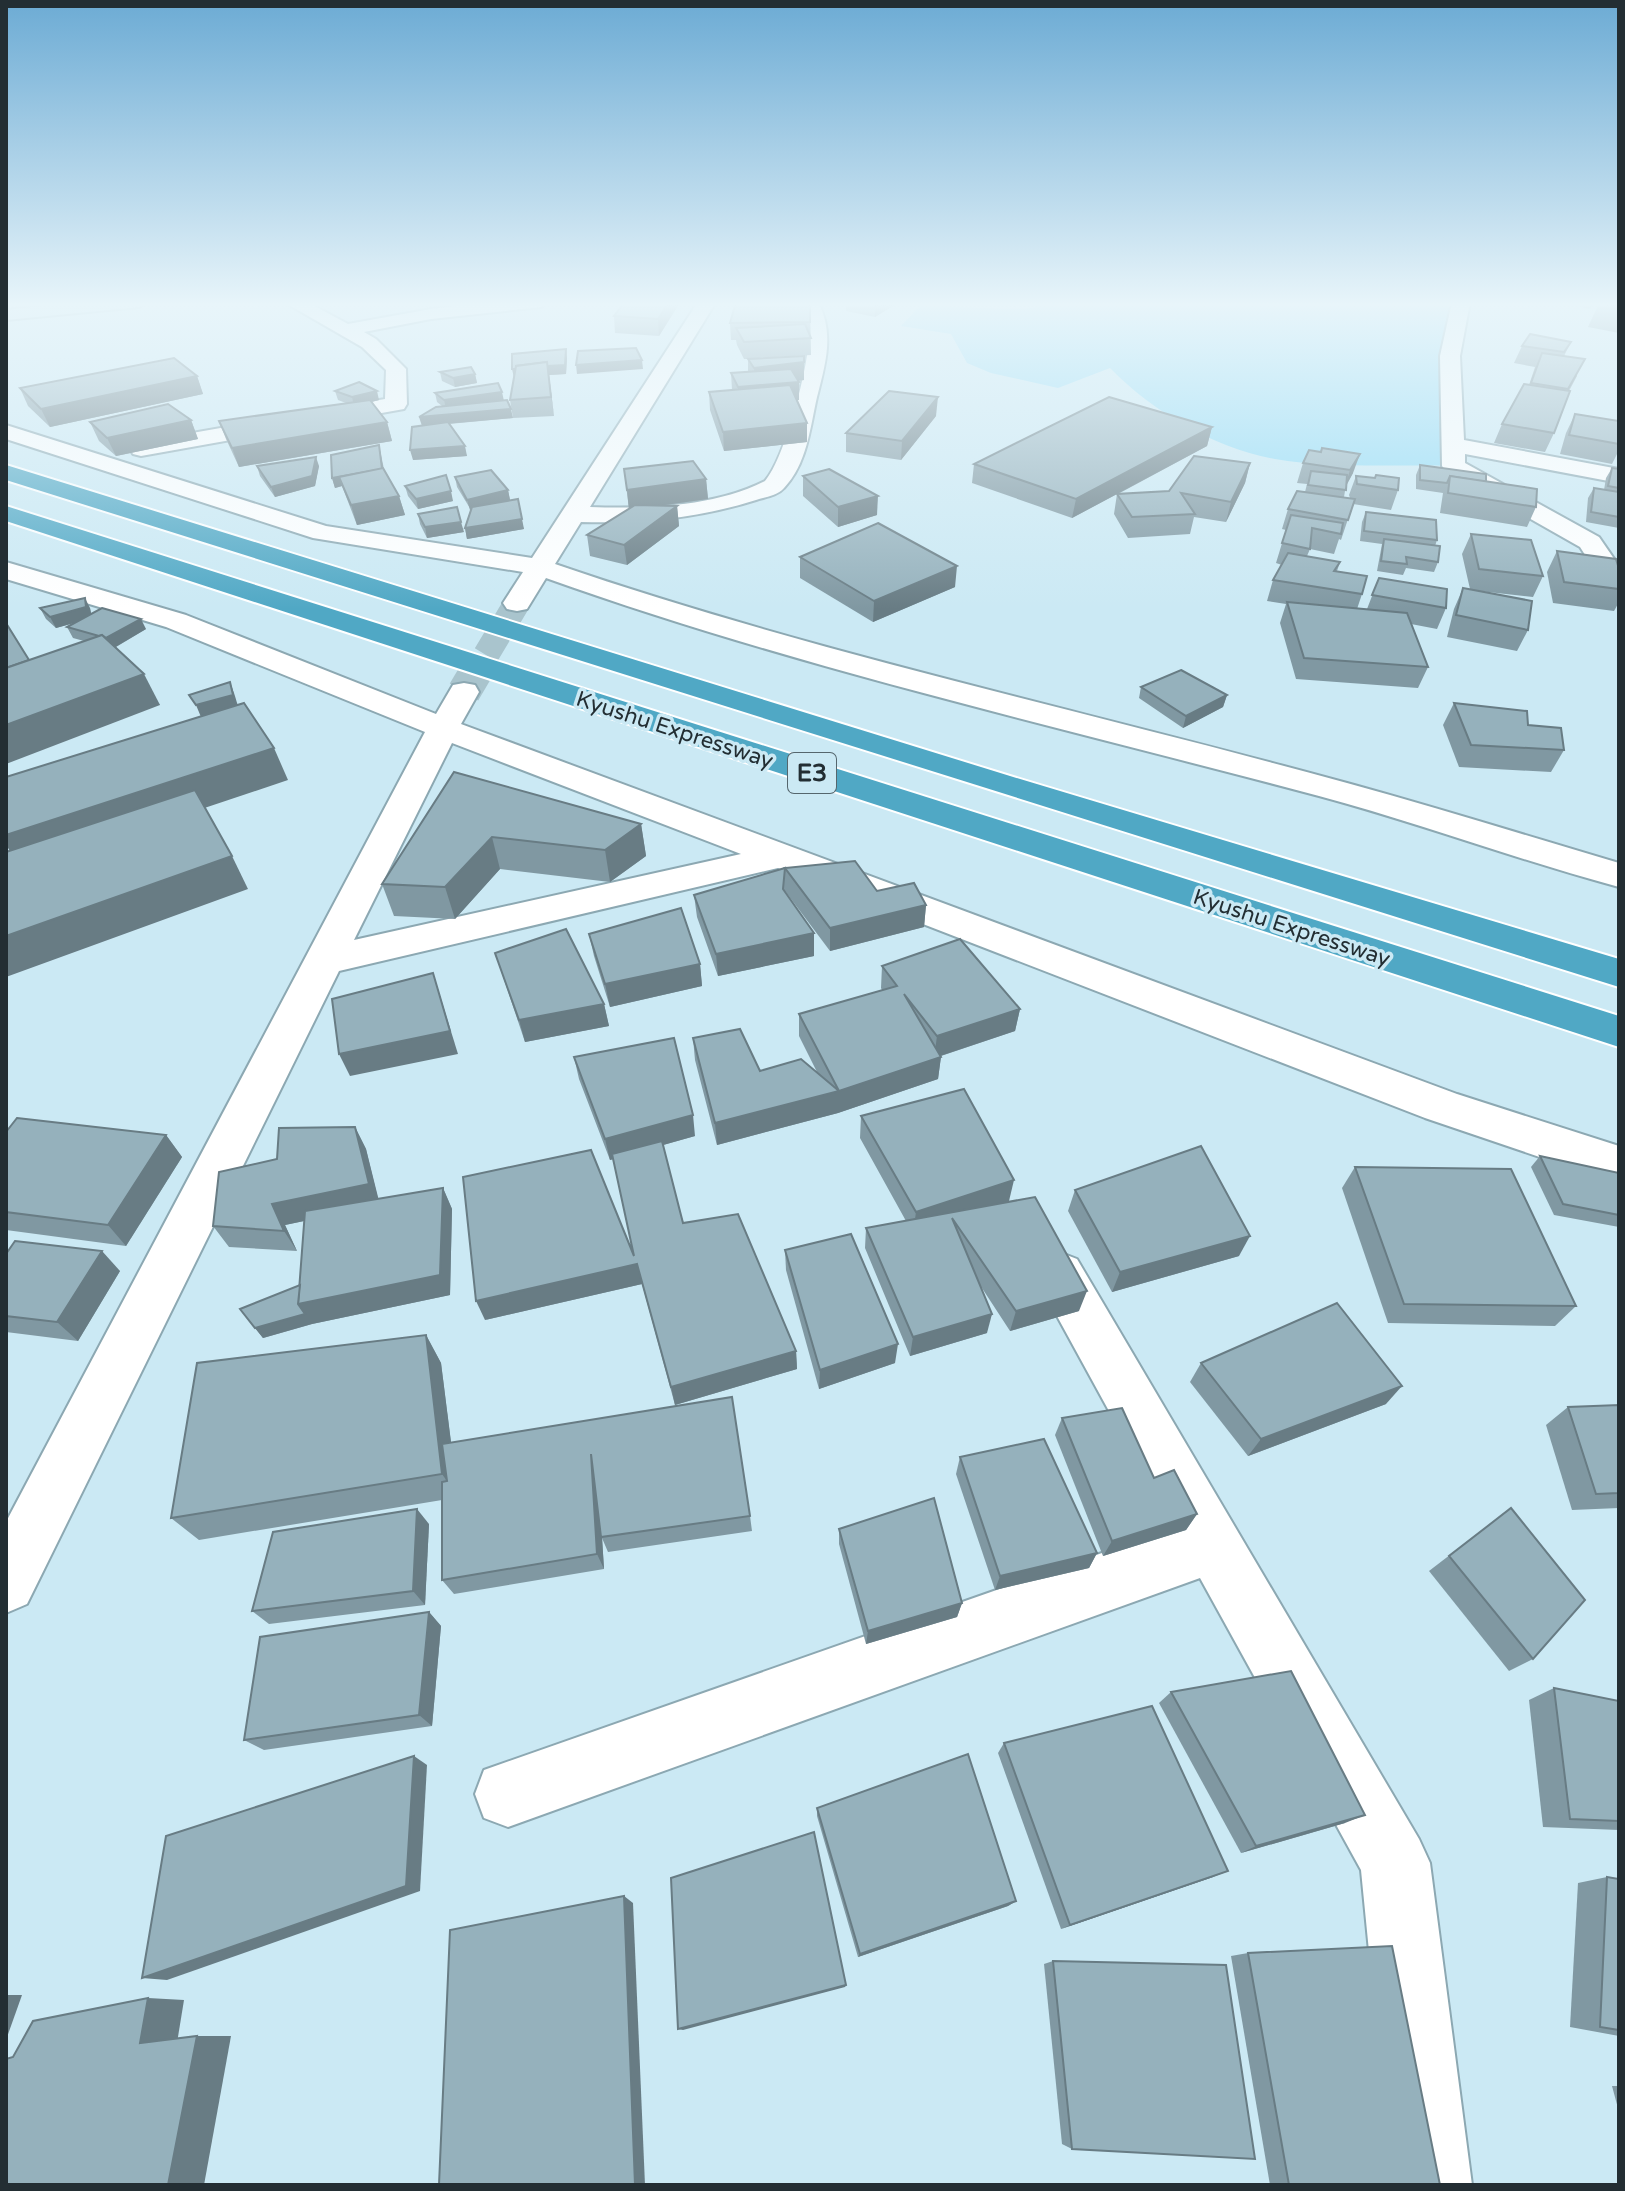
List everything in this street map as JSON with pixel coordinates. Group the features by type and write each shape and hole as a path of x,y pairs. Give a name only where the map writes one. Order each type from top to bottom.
{"highway":[{"name":"Kyushu Expressway","path":"6,472 967,774 1619,973"},
{"name":"Kyushu Expressway","path":"6,513 1619,1032"}],"street":[{"path":"87,458 395,404"},
{"path":"517,603 641,404"},
{"path":"571,514 611,516 672,512 738,499 774,486 788,464 805,404"},
{"path":"1453,404 1454,466 1590,542 1619,549"},
{"path":"6,432 322,533 539,567 622,596 883,673 1335,790 1619,875"},
{"path":"1455,445 1619,476"},
{"path":"1590,542 1619,586"},
{"path":"6,570 454,710 783,856 1441,1106 1619,1165"},
{"path":"6,1583 454,710"},
{"path":"323,961 783,856"},
{"path":"1059,1274 1395,1863 1432,2185"},
{"path":"508,1794 1212,1544"}],"shaded area":[{"path":"1152,404 1457,404 1454,466 1364,466 1275,459 1207,437"}],"building":[{"path":"36,404 63,404 41,409"},
{"path":"167,404 191,420 107,438 90,422"},
{"path":"339,404 373,404 387,422 232,448 219,421"},
{"path":"509,404 511,409 419,417 436,407"},
{"path":"713,404 799,404 807,423 723,432"},
{"path":"875,404 932,404 902,441 846,433"},
{"path":"1094,404 1134,404 1212,427 1076,499 974,464"},
{"path":"1513,404 1565,404 1554,433 1502,424"},
{"path":"1575,414 1619,421 1619,444 1569,435"},
{"path":"448,422 465,446 410,450 412,427"},
{"path":"379,445 382,469 332,478 331,455"},
{"path":"1322,448 1360,454 1350,470 1303,463 1309,450 1321,452"},
{"path":"1194,456 1250,463 1231,502 1181,493 1195,514 1132,517 1117,494 1169,491"},
{"path":"316,457 312,476 271,487 257,466"},
{"path":"693,461 706,479 627,490 624,469"},
{"path":"1420,465 1486,474 1486,482 1450,476 1447,483 1420,480"},
{"path":"383,468 399,496 351,505 339,477"},
{"path":"1612,468 1619,469 1619,488 1608,486"},
{"path":"829,469 878,496 838,507 803,476"},
{"path":"491,470 508,490 467,500 455,477"},
{"path":"1311,471 1347,475 1346,490 1308,485"},
{"path":"446,475 451,491 416,499 405,486"},
{"path":"1376,475 1399,478 1398,490 1357,484 1356,476 1375,478"},
{"path":"1450,476 1537,489 1536,507 1448,493"},
{"path":"1594,488 1619,492 1619,517 1591,512"},
{"path":"1297,491 1355,499 1348,520 1288,509"},
{"path":"518,499 522,519 465,528 472,507"},
{"path":"635,505 677,506 624,545 587,535"},
{"path":"457,507 461,522 425,527 418,514"},
{"path":"1366,512 1436,520 1437,540 1364,531"},
{"path":"1291,515 1343,523 1341,534 1312,528 1310,549 1282,543"},
{"path":"878,523 957,566 874,601 800,557"},
{"path":"1471,534 1531,540 1543,576 1479,569"},
{"path":"1384,539 1440,546 1438,562 1406,557 1407,564 1381,561"},
{"path":"1557,551 1616,559 1619,589 1564,582"},
{"path":"1288,553 1340,562 1334,571 1367,576 1362,594 1273,580"},
{"path":"1379,578 1447,589 1446,608 1372,595"},
{"path":"1463,588 1532,601 1528,630 1456,615"},
{"path":"85,598 86,607 50,617 40,608"},
{"path":"1287,602 1407,613 1428,667 1304,658"},
{"path":"102,608 141,619 106,638 67,627"},
{"path":"6,623 29,660 6,668"},
{"path":"102,635 144,674 6,725 6,668"},
{"path":"1181,670 1227,695 1186,716 1141,687"},
{"path":"230,682 233,695 196,705 189,695"},
{"path":"244,703 274,748 6,835 6,777"},
{"path":"1454,703 1527,711 1528,725 1561,728 1564,750 1471,745"},
{"path":"454,772 641,824 605,850 492,837 445,887 382,884"},
{"path":"195,790 232,856 6,936 6,852"},
{"path":"855,861 877,891 914,883 926,905 830,928 785,868"},
{"path":"785,868 783,889 814,933 716,954 694,895"},
{"path":"681,908 700,964 605,984 589,934"},
{"path":"566,929 604,1004 519,1020 495,953"},
{"path":"960,939 1020,1009 937,1036 904,994 941,1057 839,1091 799,1014 897,986 882,966"},
{"path":"433,973 450,1031 339,1054 332,999"},
{"path":"740,1029 760,1071 801,1059 839,1091 715,1123 693,1038"},
{"path":"674,1038 693,1115 605,1139 574,1057"},
{"path":"964,1089 1014,1180 916,1212 861,1116"},
{"path":"17,1118 166,1135 108,1225 6,1212 6,1132"},
{"path":"355,1127 369,1184 272,1204 284,1231 213,1226 219,1172 277,1159 279,1128"},
{"path":"662,1141 683,1223 738,1214 796,1351 671,1387 637,1264 476,1301 463,1177 591,1150 634,1256 612,1154"},
{"path":"1201,1146 1250,1236 1120,1272 1075,1190"},
{"path":"1540,1156 1619,1173 1619,1215 1563,1204"},
{"path":"1355,1167 1511,1169 1576,1306 1404,1304"},
{"path":"443,1188 440,1275 298,1304 305,1211"},
{"path":"1035,1197 1087,1291 1016,1311 952,1218 992,1314 913,1337 866,1228"},
{"path":"851,1234 898,1344 820,1370 785,1250"},
{"path":"15,1241 102,1251 57,1322 6,1316 6,1254"},
{"path":"300,1285 298,1304 305,1314 255,1328 240,1309"},
{"path":"1337,1303 1402,1386 1261,1439 1201,1363"},
{"path":"426,1335 442,1474 171,1518 197,1363"},
{"path":"732,1397 750,1516 601,1537 591,1454 597,1554 442,1580 442,1482 447,1481 442,1444"},
{"path":"1619,1405 1619,1493 1596,1494 1568,1407"},
{"path":"1122,1408 1154,1478 1174,1470 1197,1514 1112,1541 1062,1418"},
{"path":"1044,1439 1097,1553 1000,1576 960,1457"},
{"path":"934,1498 962,1603 868,1631 839,1529"},
{"path":"1511,1508 1585,1600 1533,1659 1449,1556"},
{"path":"417,1509 413,1591 252,1611 273,1532"},
{"path":"429,1612 419,1715 244,1740 260,1637"},
{"path":"1291,1671 1365,1815 1256,1846 1171,1692"},
{"path":"1554,1688 1619,1701 1619,1821 1570,1819"},
{"path":"1152,1706 1228,1871 1070,1925 1004,1743"},
{"path":"968,1754 1016,1901 860,1954 817,1808"},
{"path":"414,1756 406,1886 142,1978 166,1836"},
{"path":"814,1832 846,1985 678,2029 671,1878"},
{"path":"1607,1877 1619,1879 1619,2030 1600,2027"},
{"path":"624,1896 635,2185 439,2185 450,1930"},
{"path":"1392,1946 1440,2185 1289,2185 1248,1953"},
{"path":"1053,1961 1226,1965 1255,2159 1072,2149"},
{"path":"148,1998 140,2043 197,2036 168,2185 6,2185 6,2059 13,2057 33,2021"}],"tunnel":[{"path":"486,655 517,603"},
{"path":"464,692 487,653"}]}
